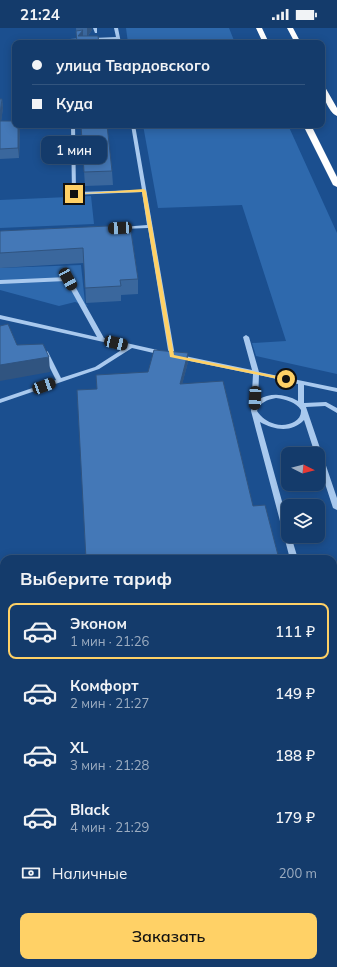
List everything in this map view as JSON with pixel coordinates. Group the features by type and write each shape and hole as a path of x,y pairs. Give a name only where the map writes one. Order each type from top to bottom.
{"highway":[{"path":"259,28 265,40"},
{"path":"290,28 296,40"},
{"path":"325,92 337,114"},
{"path":"308,128 337,185"}],"street":[{"path":"70,40 118,38 116,28"},
{"path":"73,128 74,194 144,191"},
{"path":"134,128 172,356"},
{"path":"116,228 150,226"},
{"path":"0,282 68,279 102,340"},
{"path":"0,316 172,356 337,390"},
{"path":"246,337 256,373 254,411 293,555"},
{"path":"42,344 59,380"},
{"path":"0,401 97,368 131,346"},
{"path":"254,411 258,418 264,423 283,427 300,422 304,416 301,382"},
{"path":"254,411 260,401 276,396 294,400 303,408 337,508"},
{"path":"303,408 326,404 337,411"}],"shaded area":[{"path":"126,28 229,28 234,40 128,40"},
{"path":"144,128 289,128 337,233 337,374 256,356 252,343 286,341 242,205 158,208"},
{"path":"91,196 94,224 0,228 0,200"},
{"path":"81,265 85,303 88,306 75,302 59,306 0,290 0,268"}],"building":[{"path":"83,30 78,36 98,36 99,40 77,40 76,31"},
{"path":"0,99 2,99 0,114"},
{"path":"0,121 12,121 12,128 18,128 18,148 0,149"},
{"path":"81,128 107,128 112,171 84,172"},
{"path":"130,225 138,279 120,280 121,286 85,288 83,248 0,253 0,231"},
{"path":"8,324 17,345 43,344 49,357 0,365 0,326"},
{"path":"154,350 188,353 180,384 223,381 253,506 265,505 278,555 86,555 77,390 97,389 96,375 148,372"}],"route":[{"path":"74,194 144,191 172,356 286,379"}]}
